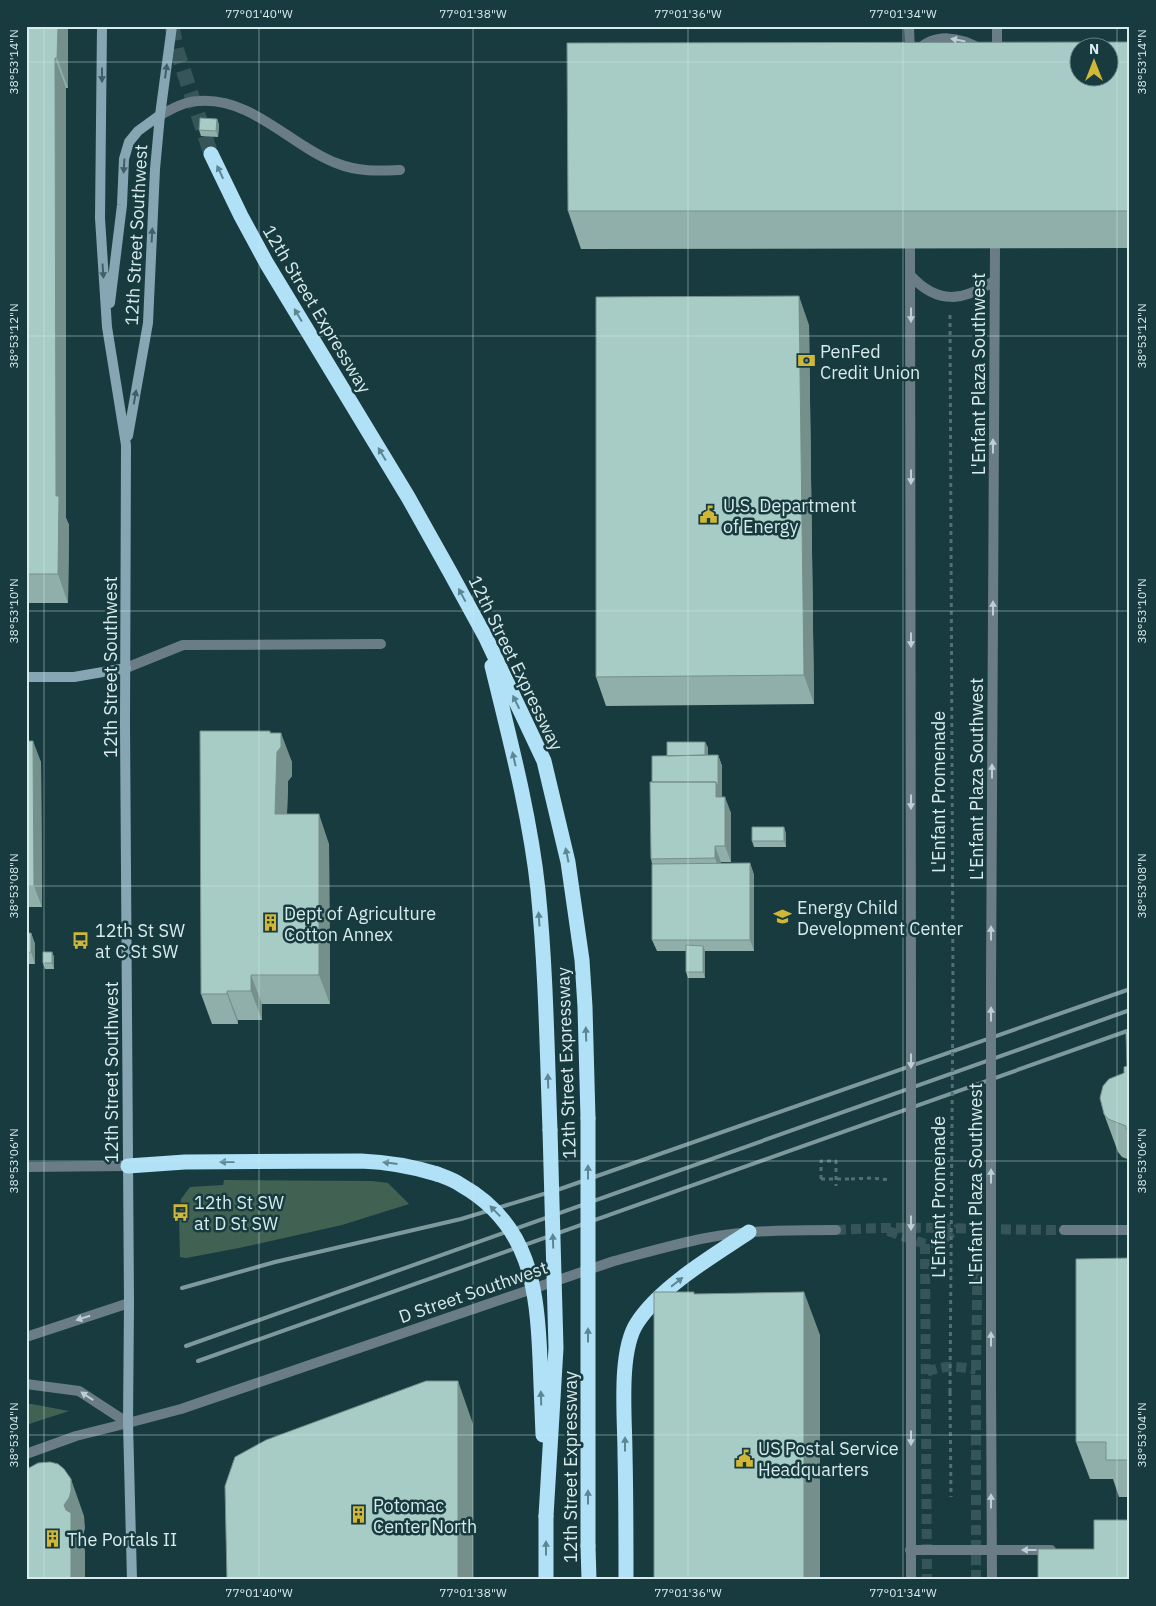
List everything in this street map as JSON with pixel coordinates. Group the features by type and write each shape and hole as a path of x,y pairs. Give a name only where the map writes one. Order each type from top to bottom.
{"highway":[{"name":"12th Street Expressway","path":"211,154 267,264 408,498 486,638 544,760 567,854 582,960 588,1118 589,1580"},
{"path":"486,638 518,773 538,890 545,999 556,1348 546,1516"},
{"path":"128,1166 185,1162 389,1162 437,1174 461,1184 480,1197 497,1213 517,1241 531,1277 538,1320 546,1516 546,1580"},
{"path":"626,1580 625,1376 630,1340 636,1324 661,1295 697,1267 749,1232"}],"main road":[{"name":"12th Street Southwest","path":"102,26 100,218 107,327 126,445 128,1423 132,1580"},
{"name":"12th Street Southwest","path":"126,445 148,324 155,169 172,26"},
{"path":"107,327 122,205 124,159 130,142 138,131 160,115"},
{"path":"26,677 74,677 126,668"}],"street":[{"path":"909,26 910,63 917,50 929,41 941,38 957,39 970,43 984,51 997,66 997,26"},
{"path":"160,115 175,107 198,100 226,104 254,115 336,163 362,171 400,170"},
{"path":"910,248 911,1580"},
{"name":"L'Enfant Plaza Southwest","path":"992,1580 991,982 995,248"},
{"path":"911,276 932,293 950,297 965,296 977,292 994,281"},
{"path":"126,668 183,645 381,644"},
{"path":"26,1168 128,1166"},
{"name":"D Street Southwest","path":"26,1454 76,1436 181,1409 614,1261 708,1238 749,1232 836,1230"},
{"path":"1064,1230 1130,1230"},
{"path":"26,1338 129,1303"},
{"path":"26,1384 79,1391 128,1423"},
{"path":"910,1550 1058,1550"}],"path":[{"name":"L'Enfant Promenade","path":"950,297 953,988 951,1497"},
{"path":"836,1186 836,1160 821,1160 821,1179 871,1178 911,1182"}],"green space":[{"path":"224,1180 372,1181 388,1183 409,1204 342,1225 239,1248 186,1258 180,1257 179,1216 181,1199 190,1187 223,1185"},
{"path":"26,1403 69,1411 26,1425"}],"building":[{"path":"26,26 58,26 57,58 55,58 56,496 59,496 58,574 26,574"},
{"path":"1068,42 1068,88 1118,88 1118,42 1130,42 1130,211 568,211 567,43"},
{"path":"200,118 217,119 216,131 199,130"},
{"name":"U.S. Department of Energy","path":"799,296 804,675 596,677 596,297"},
{"name":"Dept of Agriculture Cotton Annex","path":"200,731 270,731 270,733 281,733 281,747 277,752 275,814 319,814 319,975 251,975 251,991 227,991 227,994 201,994"},
{"path":"26,741 33,741 34,886 26,886"},
{"path":"667,742 705,742 705,755 667,756"},
{"path":"718,755 718,787 716,782 652,782 652,756"},
{"path":"650,782 716,782 716,797 725,797 725,846 715,846 715,858 651,859"},
{"path":"752,827 784,827 784,841 752,841"},
{"path":"750,863 750,940 652,940 652,864"},
{"path":"26,933 31,933 31,952 26,953"},
{"path":"686,945 703,946 703,972 686,972"},
{"path":"43,952 52,952 52,963 43,963"},
{"path":"1130,1030 1130,1129 1126,1129 1126,1126 1108,1119 1104,1114 1100,1098 1103,1086 1109,1079 1124,1073 1124,1067 1127,1066 1126,1032"},
{"path":"1130,1258 1130,1460 1106,1460 1106,1442 1076,1442 1076,1259"},
{"name":"US Postal Service Headquarters","path":"654,1292 694,1292 694,1294 804,1292 804,1580 654,1580"},
{"name":"Potomac Center North","path":"426,1381 458,1381 458,1580 227,1580 225,1486 235,1457 266,1440"},
{"name":"The Portals II","path":"50,1462 58,1464 71,1479 71,1491 64,1505 66,1510 71,1513 71,1580 26,1580 26,1470 38,1463"},
{"path":"1094,1520 1130,1520 1130,1580 1038,1580 1038,1549 1094,1549"}],"tunnel":[{"path":"172,26 177,51 211,154"},
{"path":"836,1230 922,1228 1064,1230"},
{"path":"888,1231 925,1244 940,1242 958,1228"},
{"path":"976,1580 978,1229"},
{"path":"925,1244 927,1580"},
{"path":"927,1372 951,1367 976,1370"}],"railway":[{"path":"182,1288 275,1262 461,1219 560,1189 1130,989"},
{"path":"186,1346 1130,1010"},
{"path":"198,1361 1130,1030"}],"place":[{"name":"PenFed Credit Union","path":"806,361"},
{"name":"U.S. Department of Energy","path":"709,515"},
{"name":"Energy Child Development Center","path":"783,917"},
{"name":"Dept of Agriculture Cotton Annex","path":"270,923"},
{"name":"12th St SW at C St SW","path":"81,940"},
{"name":"12th St SW at D St SW","path":"180,1212"},
{"name":"US Postal Service Headquarters","path":"744,1458"},
{"name":"Potomac Center North","path":"359,1515"},
{"name":"The Portals II","path":"53,1539"}]}
